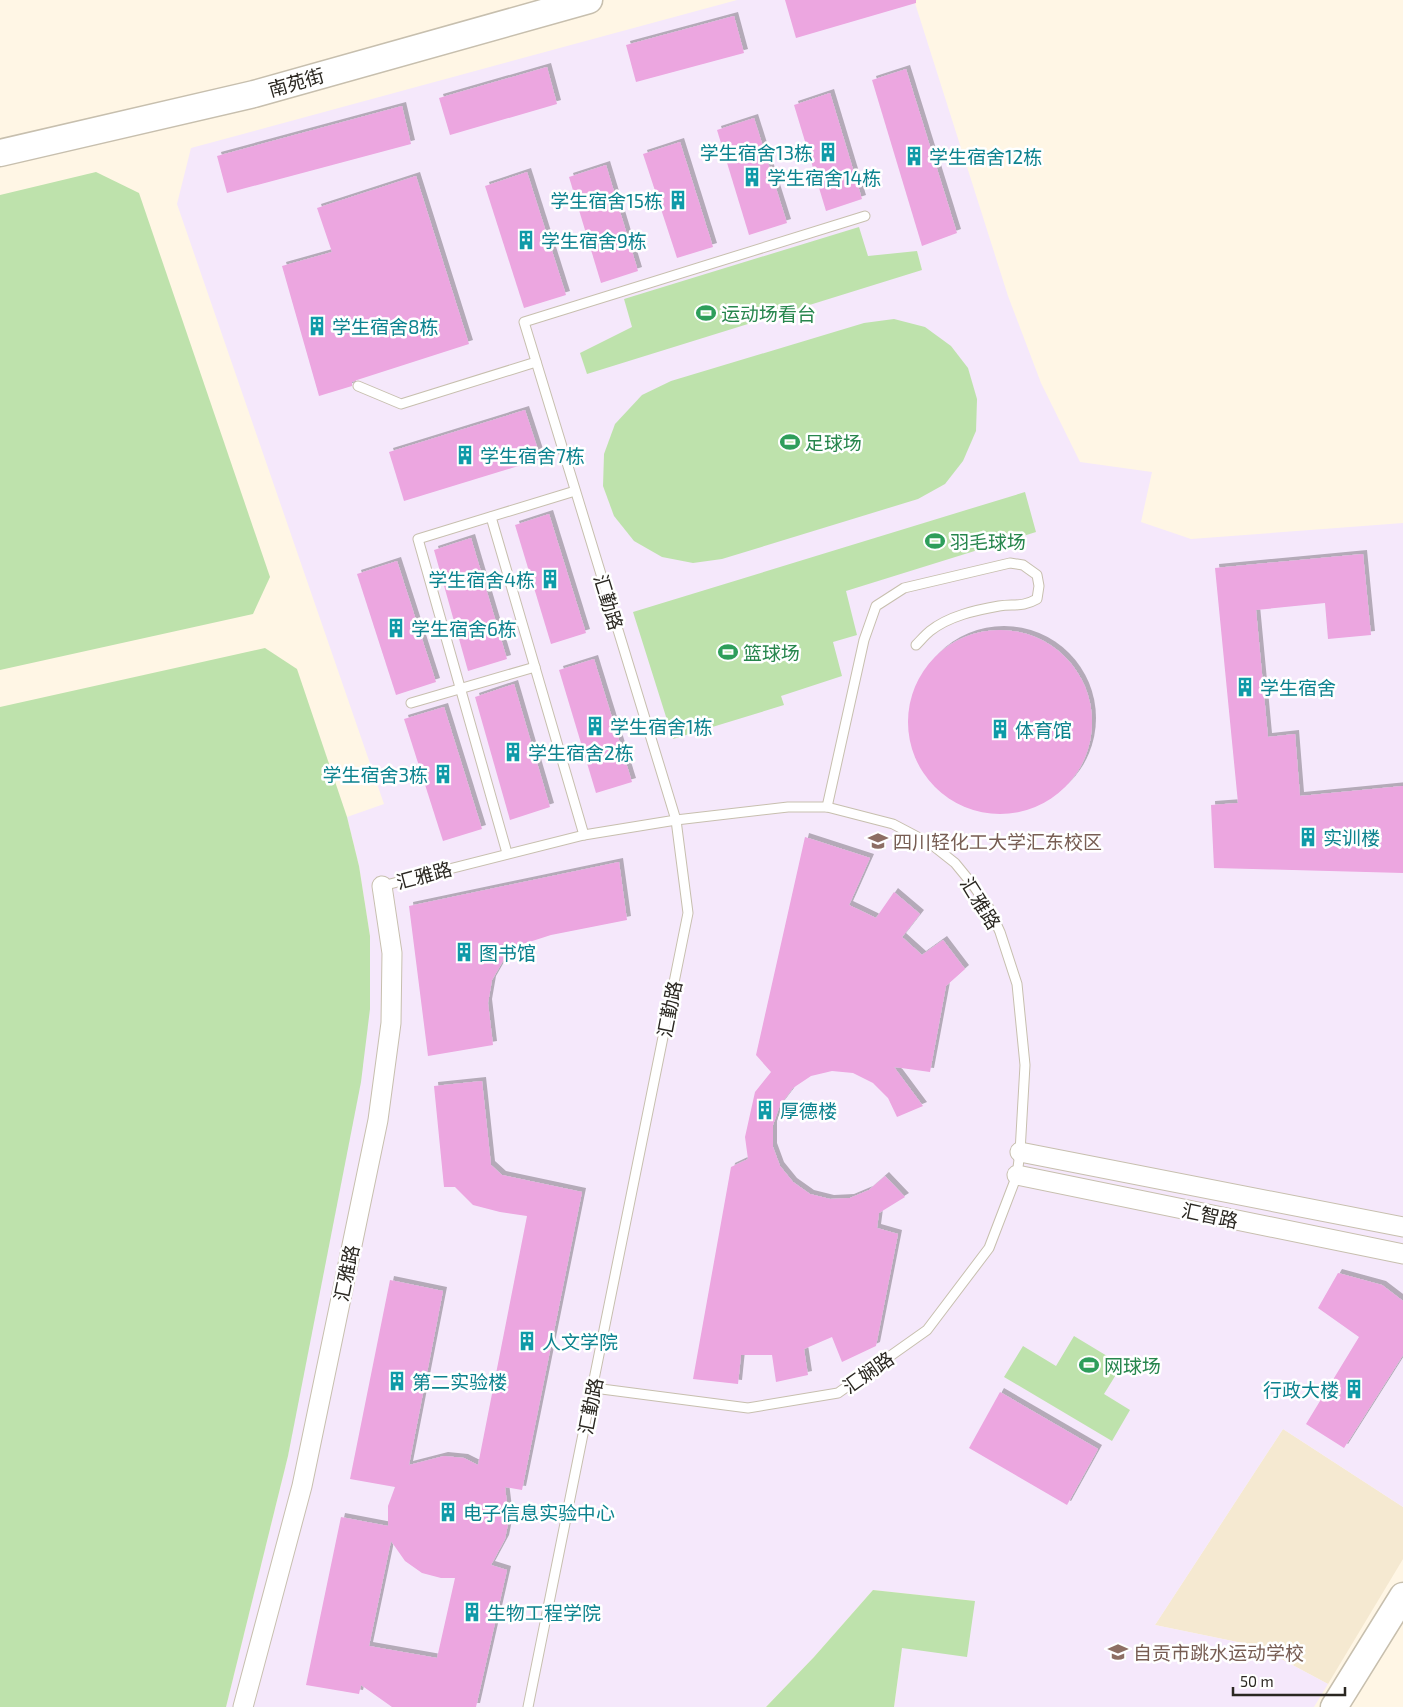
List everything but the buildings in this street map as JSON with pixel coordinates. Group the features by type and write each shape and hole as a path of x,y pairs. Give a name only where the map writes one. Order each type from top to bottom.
{"main road":[{"name":"南苑街","path":"0,153 254,94 589,0"},
{"path":"1334,1707 1403,1596"},
{"path":"1355,1707 1403,1630"}],"street":[{"name":"汇雅路","path":"242,1707 302,1486 378,1120 391,1023 392,953 382,886"},
{"name":"汇智路","path":"1020,1152 1403,1227"},
{"name":"汇智路","path":"1017,1175 1403,1254"}],"lane":[{"name":"汇勤路","path":"528,1707 594,1388 688,913 676,820 524,322 865,216"},
{"path":"358,386 401,404 536,362"},
{"path":"507,853 418,539 575,491"},
{"path":"490,517 584,835"},
{"path":"827,807 864,640 876,606 904,588 1010,563 1022,565 1037,575 1037,599 1028,605 977,610 930,631 916,645"},
{"path":"411,703 535,667"},
{"name":"汇雅路","path":"382,886 584,835 676,820 788,807 827,807 893,824 931,844 955,863 989,908 1000,932 1017,984 1025,1065 1017,1175"},
{"name":"汇娴路","path":"594,1388 748,1408 838,1393 927,1330 989,1248 1017,1175"}],"shaded area":[{"name":"四川轻化工大学汇东校区","path":"737,0 914,0 1008,296 1041,383 1080,462 1152,472 1141,522 1191,539 1403,523 1403,1507 1283,1429 1155,1625 1257,1646 1328,1684 1314,1707 894,1707 902,1648 975,1601 873,1590 814,1657 766,1707 226,1707 288,1456 370,936 359,866 347,817 384,804 177,204 191,148"},
{"path":"1283,1429 1403,1507 1403,1559 1328,1684 1257,1646 1155,1625"}],"green space":[{"path":"96,172 139,193 270,577 253,614 0,670 0,195"},
{"name":"运动场看台","path":"859,227 868,256 917,251 922,270 587,374 580,353 632,327 624,299"},
{"name":"足球场","path":"894,319 925,327 951,346 968,368 977,399 976,431 963,461 945,484 918,499 722,559 693,563 662,557 634,541 614,516 603,486 604,454 615,424 642,395 671,381 864,323"},
{"path":"1025,492 1036,532 846,591 857,635 833,642 842,676 781,696 784,705 673,739 633,612"},
{"path":"265,648 297,669 347,817 359,866 370,936 370,1009 361,1082 288,1456 226,1707 0,1707 0,707"},
{"path":"1074,1336 1122,1365 1104,1394 1130,1410 1112,1441 1004,1377 1023,1346 1056,1366"},
{"path":"873,1590 975,1601 967,1657 902,1648 894,1707 766,1707 814,1657"}],"place":[{"name":"学生宿舍13栋","path":"828,152"},
{"name":"学生宿舍12栋","path":"914,156"},
{"name":"学生宿舍14栋","path":"752,177"},
{"name":"学生宿舍15栋","path":"678,200"},
{"name":"学生宿舍9栋","path":"526,240"},
{"name":"运动场看台","path":"706,313"},
{"name":"学生宿舍8栋","path":"317,326"},
{"name":"足球场","path":"790,442"},
{"name":"学生宿舍7栋","path":"465,455"},
{"name":"羽毛球场","path":"935,541"},
{"name":"学生宿舍4栋","path":"550,579"},
{"name":"学生宿舍6栋","path":"396,628"},
{"name":"篮球场","path":"728,652"},
{"name":"学生宿舍","path":"1245,687"},
{"name":"学生宿舍1栋","path":"595,726"},
{"name":"体育馆","path":"1000,729"},
{"name":"学生宿舍2栋","path":"513,752"},
{"name":"学生宿舍3栋","path":"443,774"},
{"name":"实训楼","path":"1308,837"},
{"name":"四川轻化工大学汇东校区","path":"878,841"},
{"name":"图书馆","path":"464,952"},
{"name":"厚德楼","path":"765,1110"},
{"name":"人文学院","path":"527,1341"},
{"name":"网球场","path":"1089,1365"},
{"name":"第二实验楼","path":"397,1381"},
{"name":"行政大楼","path":"1354,1389"},
{"name":"电子信息实验中心","path":"448,1512"},
{"name":"生物工程学院","path":"472,1612"},
{"name":"自贡市跳水运动学校","path":"1118,1652"}]}
